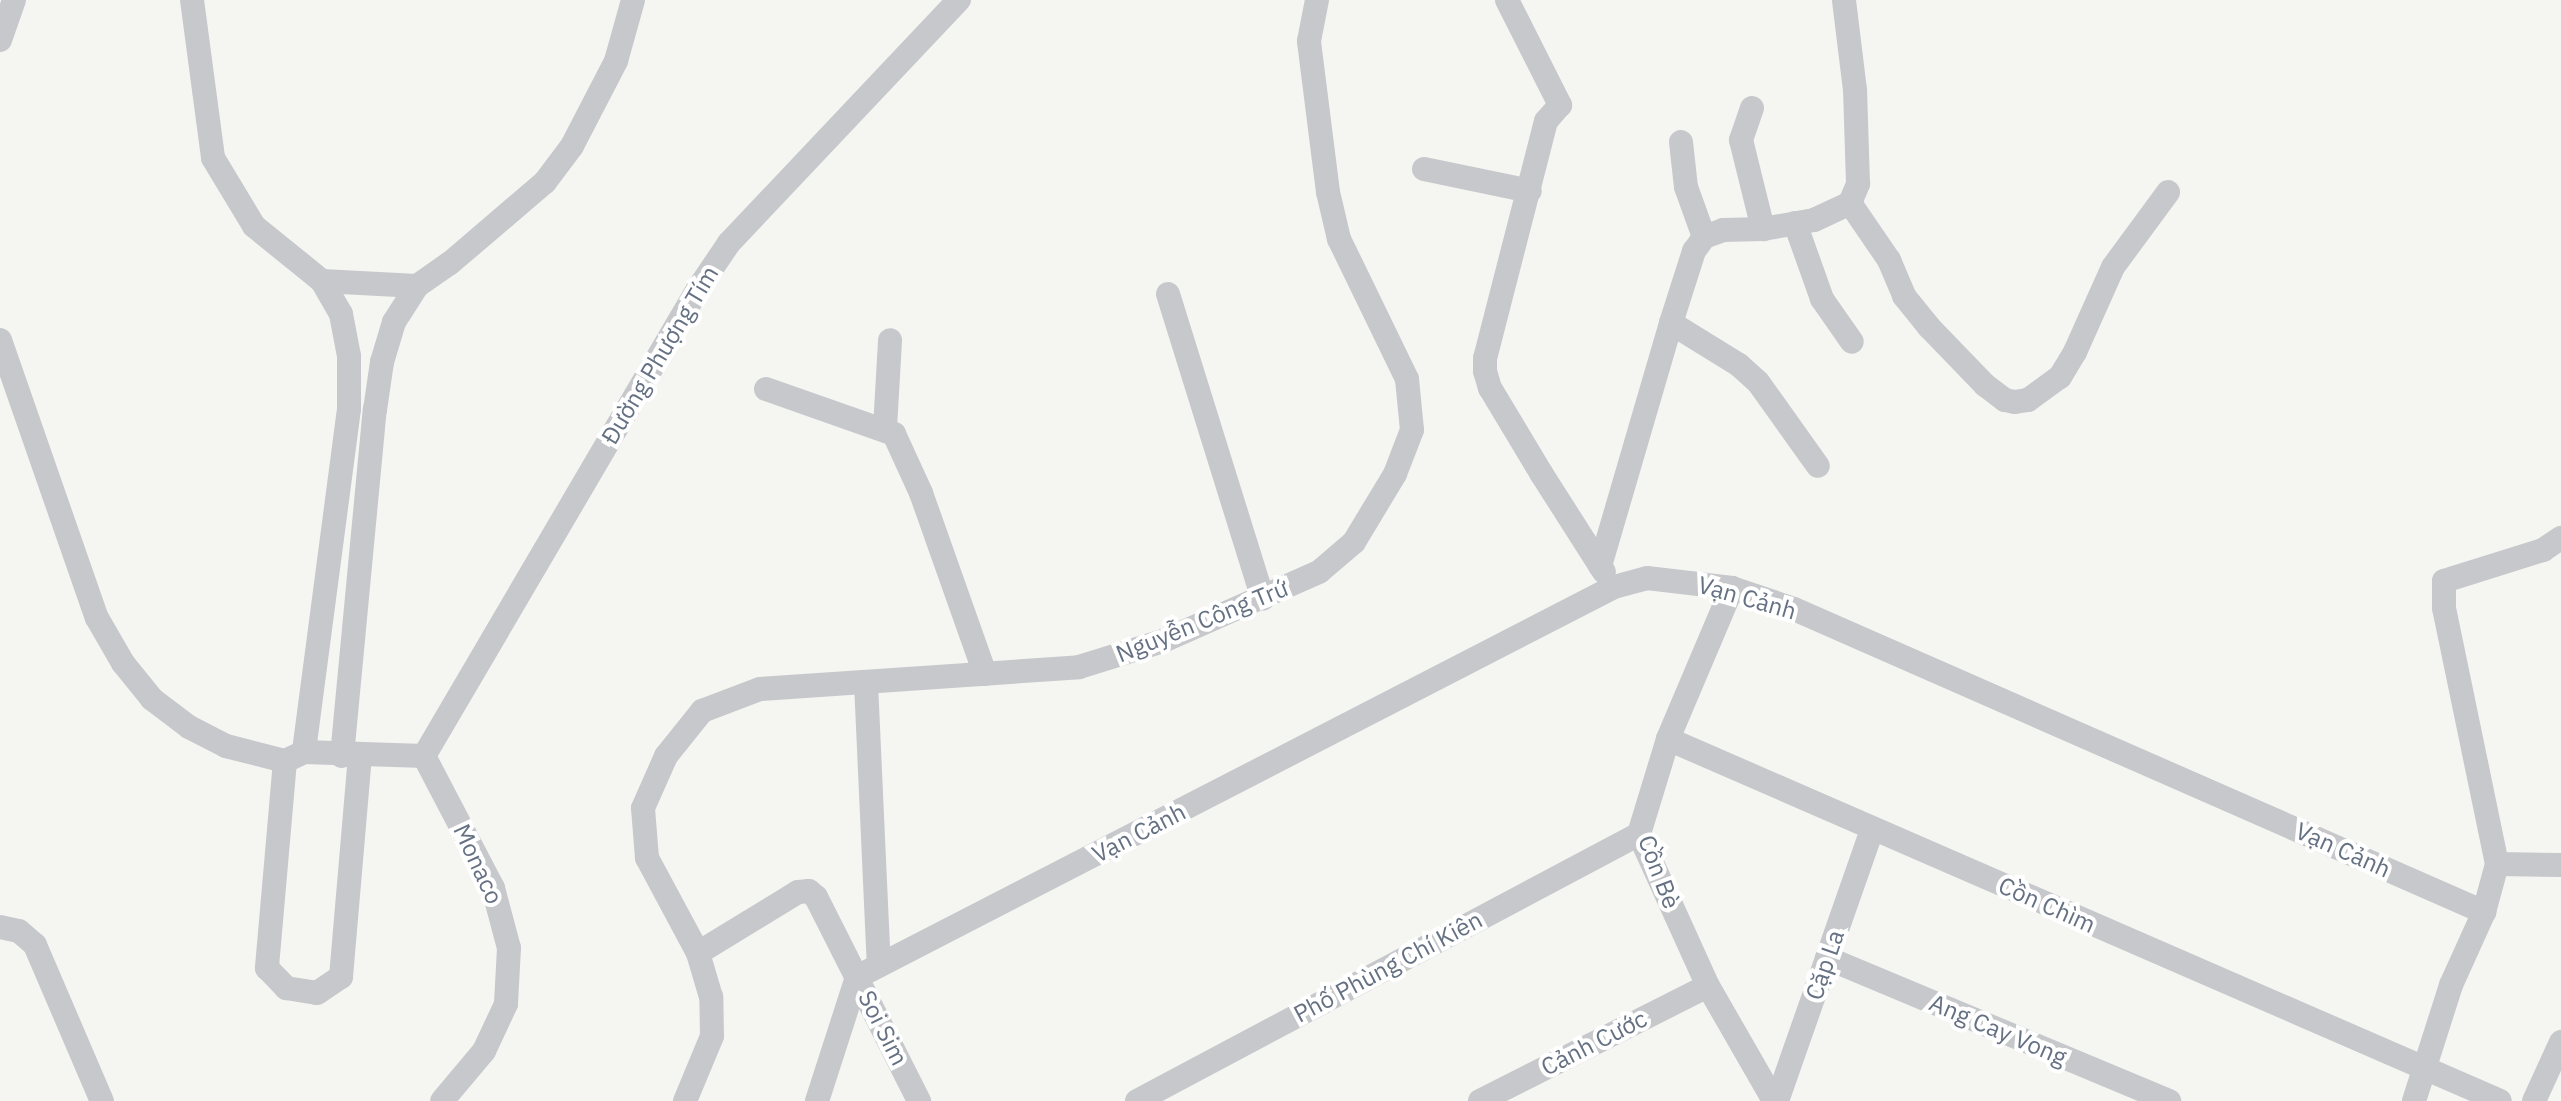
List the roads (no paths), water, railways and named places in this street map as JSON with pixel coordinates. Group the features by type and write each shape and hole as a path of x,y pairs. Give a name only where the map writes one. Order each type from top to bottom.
{"street":[{"path":"0,40 14,0"},
{"path":"192,0 213,158 254,226 322,281 341,314 349,356 349,409 295,757 267,968 286,988 317,993 341,977 351,756 382,362 394,322 417,286 449,264 545,182 595,108 616,61 633,0"},
{"name":"Đường Phượng Tím","path":"424,756 698,289 729,243 959,0"},
{"name":"Nguyễn Công Trứ","path":"685,1101 712,1036 711,997 698,953 647,858 643,808 666,756 702,711 760,689 1079,667 1163,641 1319,572 1354,542 1395,474 1412,430 1407,379 1339,239 1328,192 1309,41 1317,0"},
{"path":"1507,0 1560,102 1546,121 1485,358 1485,371 1490,388 1614,587"},
{"path":"1600,566 1694,251 1704,237 1723,230 1763,229 1814,220 1850,203 1858,184 1855,90 1844,0"},
{"path":"1752,108 1741,140 1763,229"},
{"path":"1681,142 1686,187 1704,237"},
{"path":"1424,169 1530,191"},
{"path":"1850,203 1889,260 1904,296 1929,327 1985,385 2005,400 2015,402 2028,400 2060,377 2075,352 2113,267 2168,192"},
{"path":"1795,223 1822,299 1852,342"},
{"path":"322,281 417,286"},
{"path":"1168,294 1263,599"},
{"path":"1671,323 1739,365 1758,382 1818,466"},
{"path":"0,340 97,618 123,663 152,699 189,727 226,746 295,757 424,756"},
{"path":"885,428 890,340"},
{"path":"766,389 885,428 894,434 906,456 985,674"},
{"path":"2414,1101 2426,1072 2451,985 2484,912 2497,864 2444,608 2444,581 2543,550 2561,538"},
{"name":"Vạn Cảnh","path":"879,966 1614,587 1647,578 1732,588 1808,615 2484,912"},
{"name":"Cồn Bè","path":"1732,588 1668,739 1639,834 1708,986 1775,1101"},
{"path":"866,683 879,966"},
{"name":"Cồn Chìm","path":"1668,739 2426,1072 2500,1101"},
{"name":"Monaco","path":"424,756 493,888 509,948 506,1004 484,1051 442,1101"},
{"name":"Cặp La","path":"1775,1101 1872,829"},
{"name":"Phố Phùng Chí Kiên","path":"1137,1101 1639,834"},
{"path":"2497,864 2561,865"},
{"path":"698,953 798,892 809,891 816,897 857,977 817,1101"},
{"path":"0,927 19,931 35,945 102,1101"},
{"name":"Ang Cay Vong","path":"1827,958 2169,1101"},
{"name":"Soi Sim","path":"879,966 857,977 919,1101"},
{"name":"Cảnh Cước","path":"1480,1101 1708,986"},
{"path":"2534,1101 2561,1042"}]}
